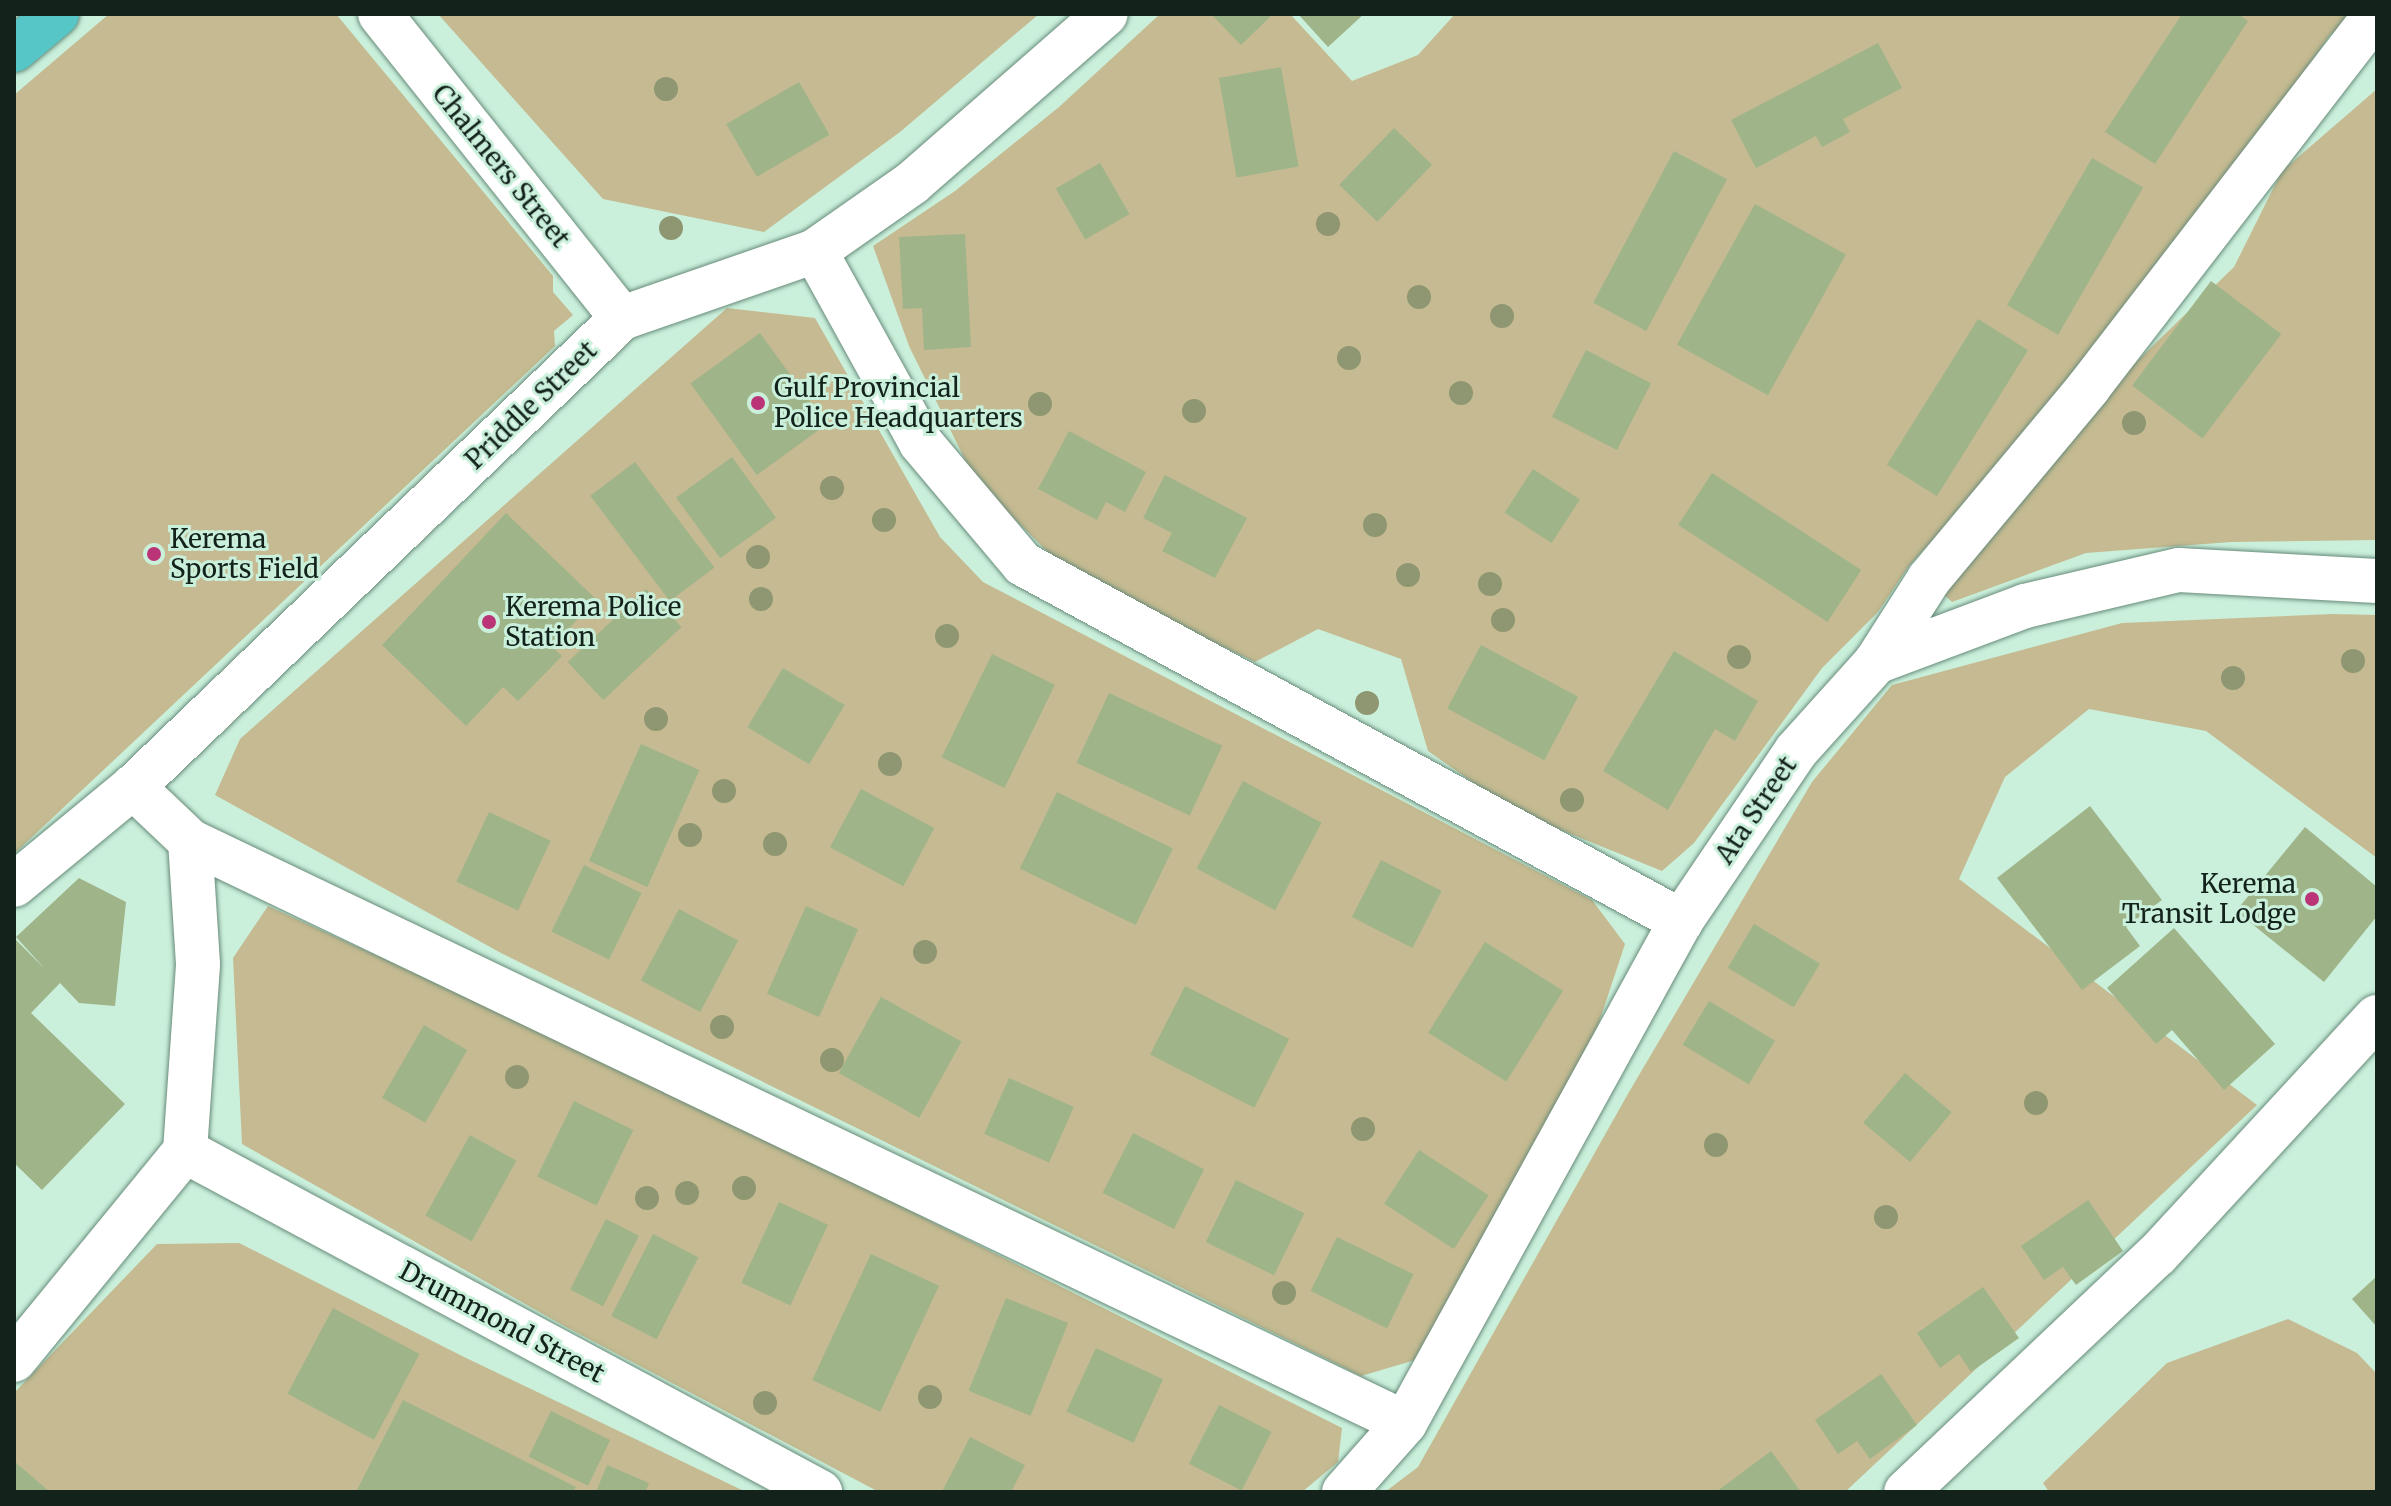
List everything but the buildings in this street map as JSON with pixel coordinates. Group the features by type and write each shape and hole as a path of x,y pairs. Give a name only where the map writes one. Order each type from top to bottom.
{"highway":[{"path":"14,50 57,14"}],"street":[{"name":"Chalmers Street","path":"380,14 622,318"},
{"name":"Priddle Street","path":"14,885 133,787 622,318 815,251 912,183 1106,14"},
{"path":"1876,662 1929,579 2088,388 2371,21"},
{"path":"815,251 921,443 1023,564 1681,921"},
{"name":"Ata Street","path":"1405,1423 1681,921 1796,751 1876,662 2025,606 2179,570 2377,581"},
{"path":"133,787 190,841 1405,1423 1344,1492"},
{"path":"14,1360 185,1151 198,964 190,841"},
{"path":"1906,1492 2157,1255 2377,1017"},
{"name":"Drummond Street","path":"185,1151 820,1492"}],"shaded area":[{"name":"Kerema Sports Field","path":"109,14 336,14 553,276 553,292 573,315 554,331 555,346 14,854 14,95"},
{"path":"438,14 1039,14 900,132 764,232 603,199"},
{"path":"1160,14 1290,14 1352,81 1418,55 1455,14 2360,14 2330,35 2264,129 2000,466 1909,566 1878,612 1822,668 1694,843 1662,871 1514,811 1428,751 1401,659 1318,629 1255,662 1069,573 975,480 909,346 873,246 955,191 1059,107"},
{"path":"2377,89 2377,540 2231,542 2086,553 1952,602 1943,594 2134,364 2234,267 2282,171"},
{"path":"727,308 815,318 940,537 983,582 1592,900 1625,944 1589,1053 1422,1358 1361,1376 501,953 215,795 240,739"},
{"path":"2377,615 2377,858 2206,731 2089,709 2005,777 1959,879 2257,1105 1845,1492 1385,1492 1418,1467 1629,1092 1812,782 1892,685 2122,623"},
{"path":"268,906 656,1083 1342,1428 1338,1462 1302,1492 879,1492 566,1327 242,1144 233,958"},
{"path":"239,1243 464,1357 746,1492 14,1492 15,1392 157,1244"},
{"path":"2288,1319 2357,1353 2377,1374 2377,1492 2049,1492 2043,1483 2167,1363"}],"place":[{"name":"Gulf Provincial Police Headquarters","path":"758,403"},
{"name":"Kerema Sports Field","path":"154,554"},
{"name":"Kerema Police Station","path":"489,622"},
{"name":"Kerema Transit Lodge","path":"2312,899"}]}
